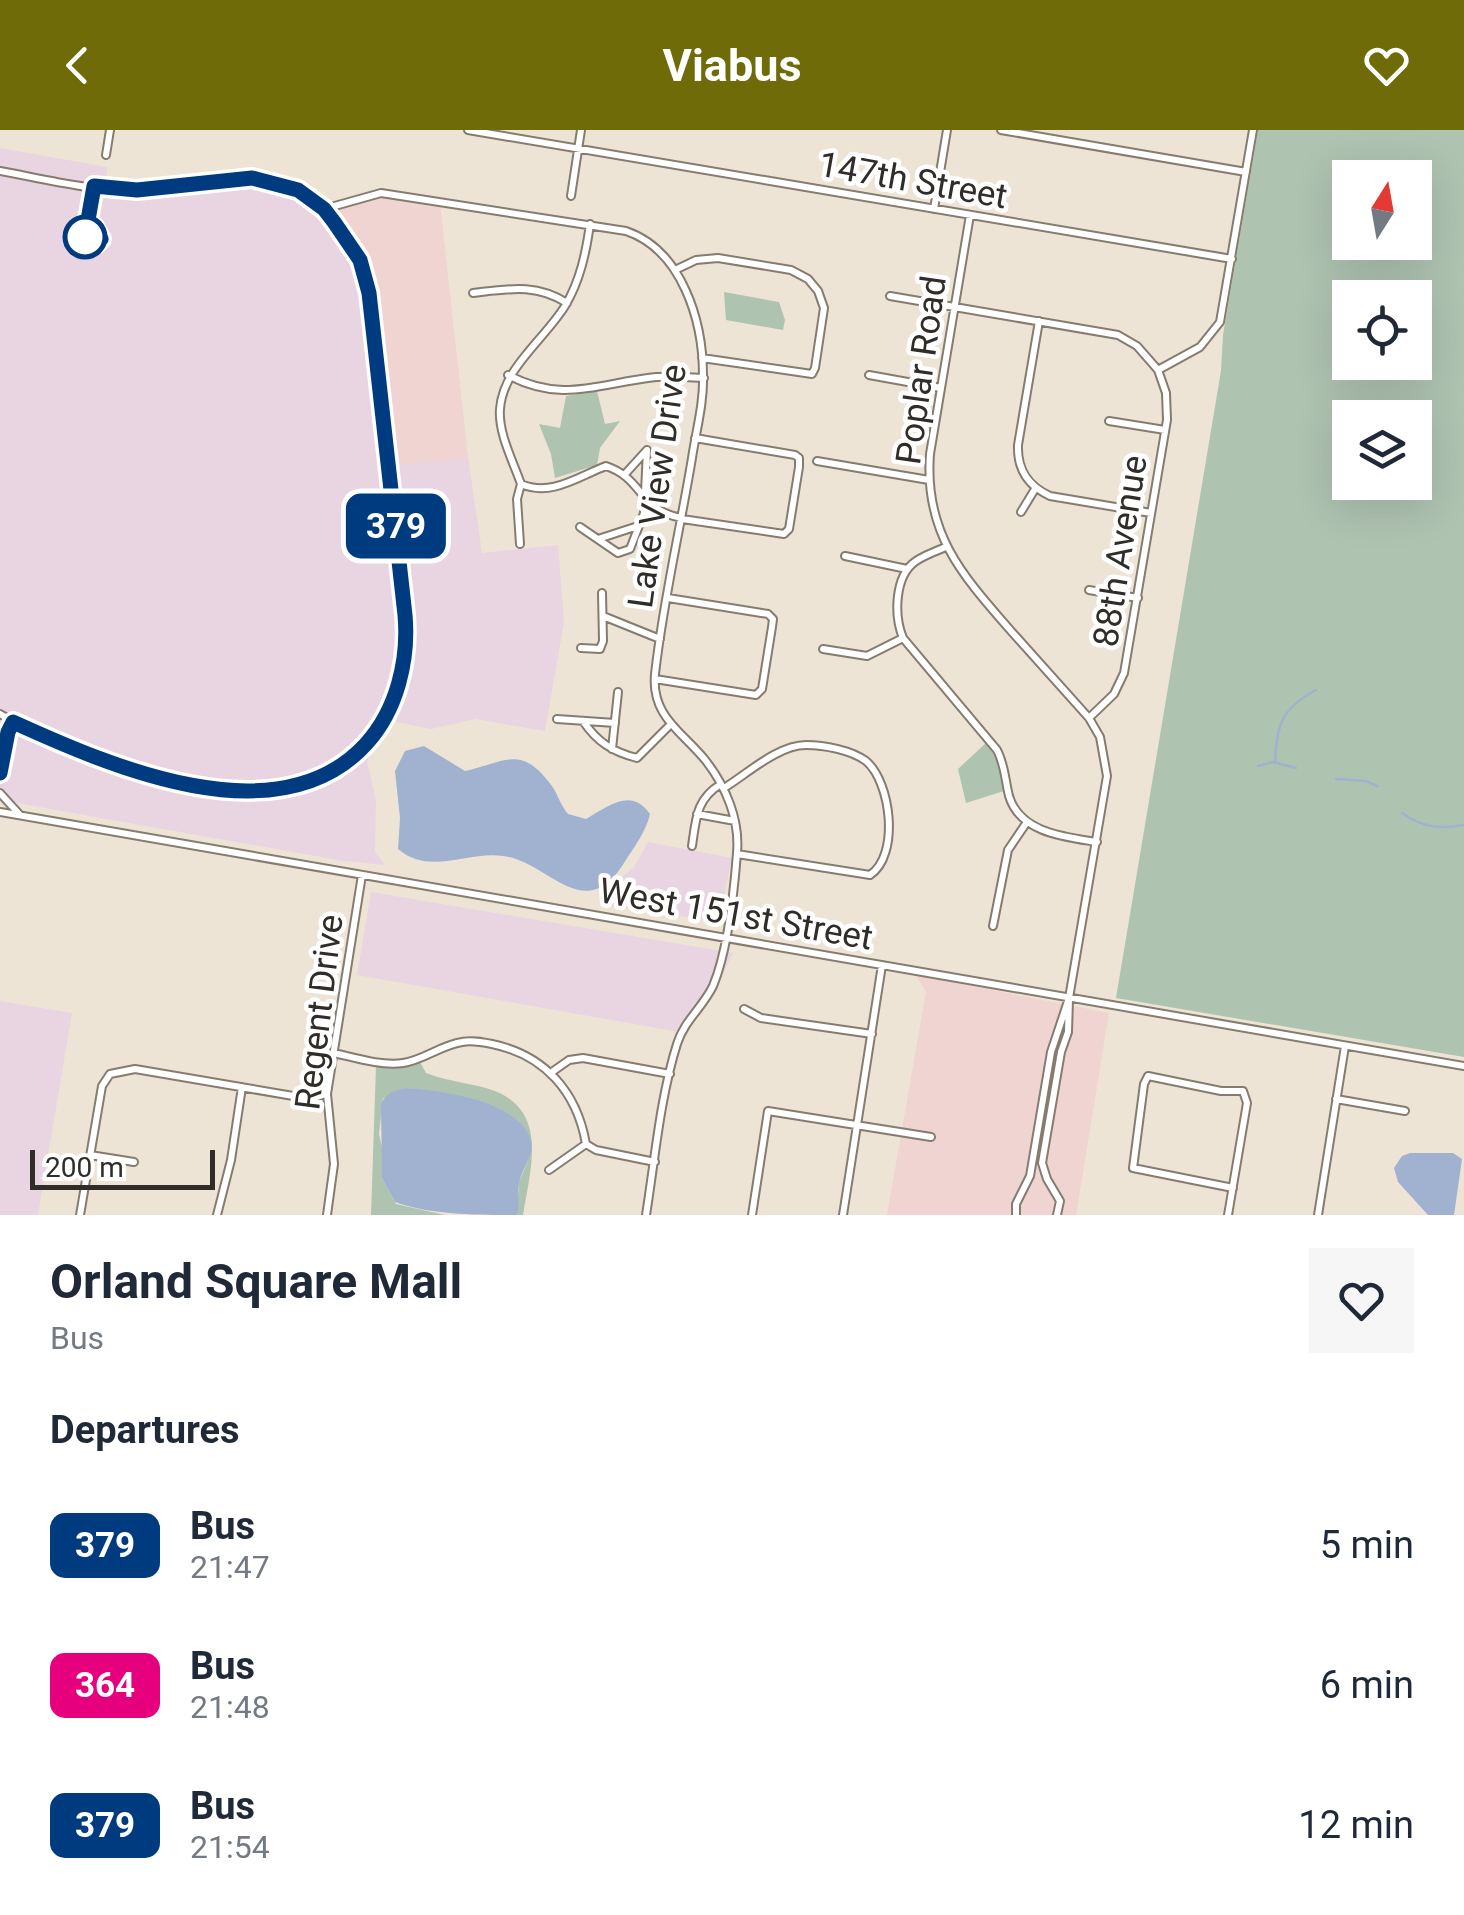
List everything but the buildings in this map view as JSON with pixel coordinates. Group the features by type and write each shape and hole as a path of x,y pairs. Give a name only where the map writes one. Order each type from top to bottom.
{"street":[{"path":"106,154 110,130"},
{"name":"147th Street","path":"468,130 1232,260"},
{"path":"571,196 581,130"},
{"path":"934,209 948,130"},
{"path":"1001,130 1246,172"},
{"path":"890,296 1118,336 1137,346 1158,370 1200,347 1216,331 1222,315 1253,130"},
{"path":"0,171 137,190 252,178 298,190 324,209 360,260 376,339 406,630 403,661 386,717 357,754 330,773 302,785 262,790 213,788 159,777 111,763 0,714"},
{"name":"Lake View Drive","path":"324,209 380,193 590,224 645,239 660,250 692,309 704,378 655,679 658,706 722,786 735,821 737,854 725,938 711,991 685,1024 676,1045 646,1215"},
{"name":"Poplar Road","path":"970,215 928,480 933,512 946,546 976,590 1089,718"},
{"path":"520,544 520,484 499,411 508,375 532,352 567,303 581,271 590,224"},
{"path":"674,270 696,260 718,258 791,270 818,291 824,308 812,374 702,358"},
{"path":"473,294 523,287 549,291 567,303"},
{"path":"1039,321 1018,454 1021,469 1035,489 1058,498 1151,513"},
{"name":"88th Avenue","path":"1089,718 1114,694 1123,677 1165,430 1167,403 1158,370"},
{"path":"508,375 548,391 572,391 659,377 704,378"},
{"path":"869,376 941,388"},
{"path":"1109,421 1165,430"},
{"path":"520,484 550,490 606,466 626,473 646,501 664,514 782,535 788,529 798,458 695,438"},
{"path":"580,527 618,553 630,549 646,501 646,450 626,473"},
{"path":"818,461 928,480"},
{"path":"1022,512 1035,489"},
{"path":"597,540 638,526"},
{"path":"946,546 907,569 897,617 902,638 992,742 1004,763 1012,803 1027,822 1055,835 1096,842"},
{"path":"845,556 907,569"},
{"path":"1089,590 1138,598"},
{"path":"581,648 600,649 602,593"},
{"path":"655,679 758,694 772,619 768,614 668,598"},
{"path":"603,616 660,639"},
{"path":"823,650 867,656 902,638"},
{"path":"612,749 618,692"},
{"path":"1016,1215 1016,1204 1030,1176 1051,1052 1069,998 1107,776 1100,737 1089,718"},
{"path":"557,719 615,723"},
{"path":"583,721 594,736 612,749 637,758 670,725"},
{"path":"0,774 13,722"},
{"path":"692,846 697,814 708,792 784,751 805,745 844,751 864,760 873,770 888,808 888,845 880,866 870,875 737,854"},
{"path":"0,792 21,816"},
{"name":"West 151st Street","path":"0,812 1464,1066"},
{"path":"697,814 735,821"},
{"path":"993,926 1008,850 1027,822"},
{"name":"Regent Drive","path":"327,1215 334,1164 327,1094 362,875"},
{"path":"843,1215 882,964"},
{"path":"1058,1215 1060,1201 1044,1174 1042,1162 1071,1012 1069,998"},
{"path":"744,1009 761,1018 872,1034"},
{"path":"334,1053 402,1063 456,1042 472,1040 508,1048 530,1056 552,1072 567,1091 582,1123 586,1144 596,1150 655,1162"},
{"path":"1318,1215 1346,1046"},
{"path":"552,1072 569,1060 584,1058 670,1074"},
{"path":"80,1215 102,1086 110,1074 135,1069 299,1096 327,1094"},
{"path":"1228,1215 1247,1103 1244,1090 1221,1091 1148,1076 1133,1168 1232,1188"},
{"path":"217,1215 231,1160 242,1087"},
{"path":"1336,1099 1405,1112"},
{"path":"752,1215 768,1111 931,1137"},
{"path":"549,1170 586,1144"},
{"path":"90,1156 134,1162"}],"shaded area":[{"path":"0,148 107,167 106,179 164,180 253,169 299,184 323,202 347,229 369,272 396,466 468,457 482,553 558,545 564,622 545,731 475,719 431,729 392,721 367,761 376,801 375,852 385,865 0,800"},
{"path":"381,196 440,203 468,457 396,466 375,296 362,254 336,215 339,207"},
{"path":"648,842 732,858 720,914 715,921 605,905 608,888 634,867"},
{"path":"371,892 733,953 715,991 685,1033 357,975"},
{"path":"916,975 1109,1013 1076,1215 887,1215 926,992"},
{"path":"0,1001 72,1013 38,1215 0,1215"}],"green space":[{"path":"1258,130 1464,130 1464,1057 1116,998 1221,371 1223,335"},
{"path":"724,292 779,302 785,320 783,330 726,320"},
{"path":"597,391 605,424 620,421 600,448 597,465 555,478 539,424 560,428 566,396"},
{"path":"987,742 1000,766 1004,791 966,803 958,769"},
{"path":"420,1062 426,1073 495,1091 523,1113 532,1144 523,1215 517,1215 519,1182 528,1161 442,1094 407,1088 383,1099 379,1134 384,1157 382,1178 396,1204 445,1215 371,1215 376,1066"}],"water":[{"path":"424,746 465,771 522,760 541,773 568,814 586,819 627,800 643,806 650,814 648,821 624,863 595,890 565,885 519,860 503,856 436,862 410,857 398,849 400,818 395,771 405,751"},
{"path":"407,1088 477,1100 511,1115 523,1126 532,1146 519,1184 517,1215 439,1212 395,1202 382,1178 381,1105 391,1093"},
{"path":"1453,1153 1462,1159 1454,1215 1428,1215 1398,1182 1394,1168 1402,1156"}],"waterway":[{"path":"1275,763 1283,719 1295,704 1316,690"},
{"path":"1258,766 1273,762 1296,768"},
{"path":"1336,779 1366,781 1377,786"},
{"path":"1402,813 1432,826 1464,825"}],"bus line":[{"name":"379","path":"0,773 13,722 111,763 171,780 234,790 276,790 302,785 350,760 370,739 390,707 404,656 405,615 369,293 360,260 334,222 324,209 298,190 268,180 236,178 176,188 94,186 87,243 96,244 101,239 94,227"}]}
